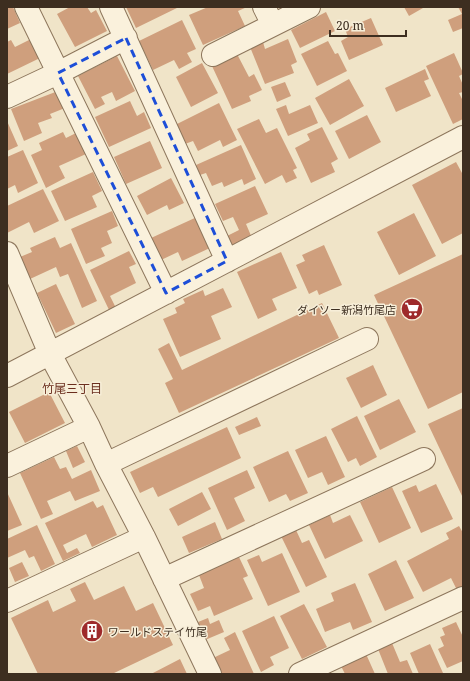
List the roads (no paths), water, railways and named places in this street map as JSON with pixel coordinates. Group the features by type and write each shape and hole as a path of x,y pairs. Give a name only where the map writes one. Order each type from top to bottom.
{"street":[{"path":"26,7 166,293"},
{"path":"111,7 227,261"},
{"path":"213,56 268,16 309,7"},
{"path":"7,97 126,38"},
{"path":"7,376 463,137"},
{"path":"8,258 50,354 89,427 210,674"},
{"path":"106,464 367,339"},
{"path":"7,466 89,427"},
{"path":"164,579 424,459"},
{"path":"7,601 144,537"},
{"path":"300,674 463,598"}],"place":[{"name":"ダイソー新潟竹尾店","path":"412,309"},
{"name":"ワールドステイ竹尾","path":"92,631"}],"district":[{"name":"竹尾三丁目","path":"72,388"}]}
